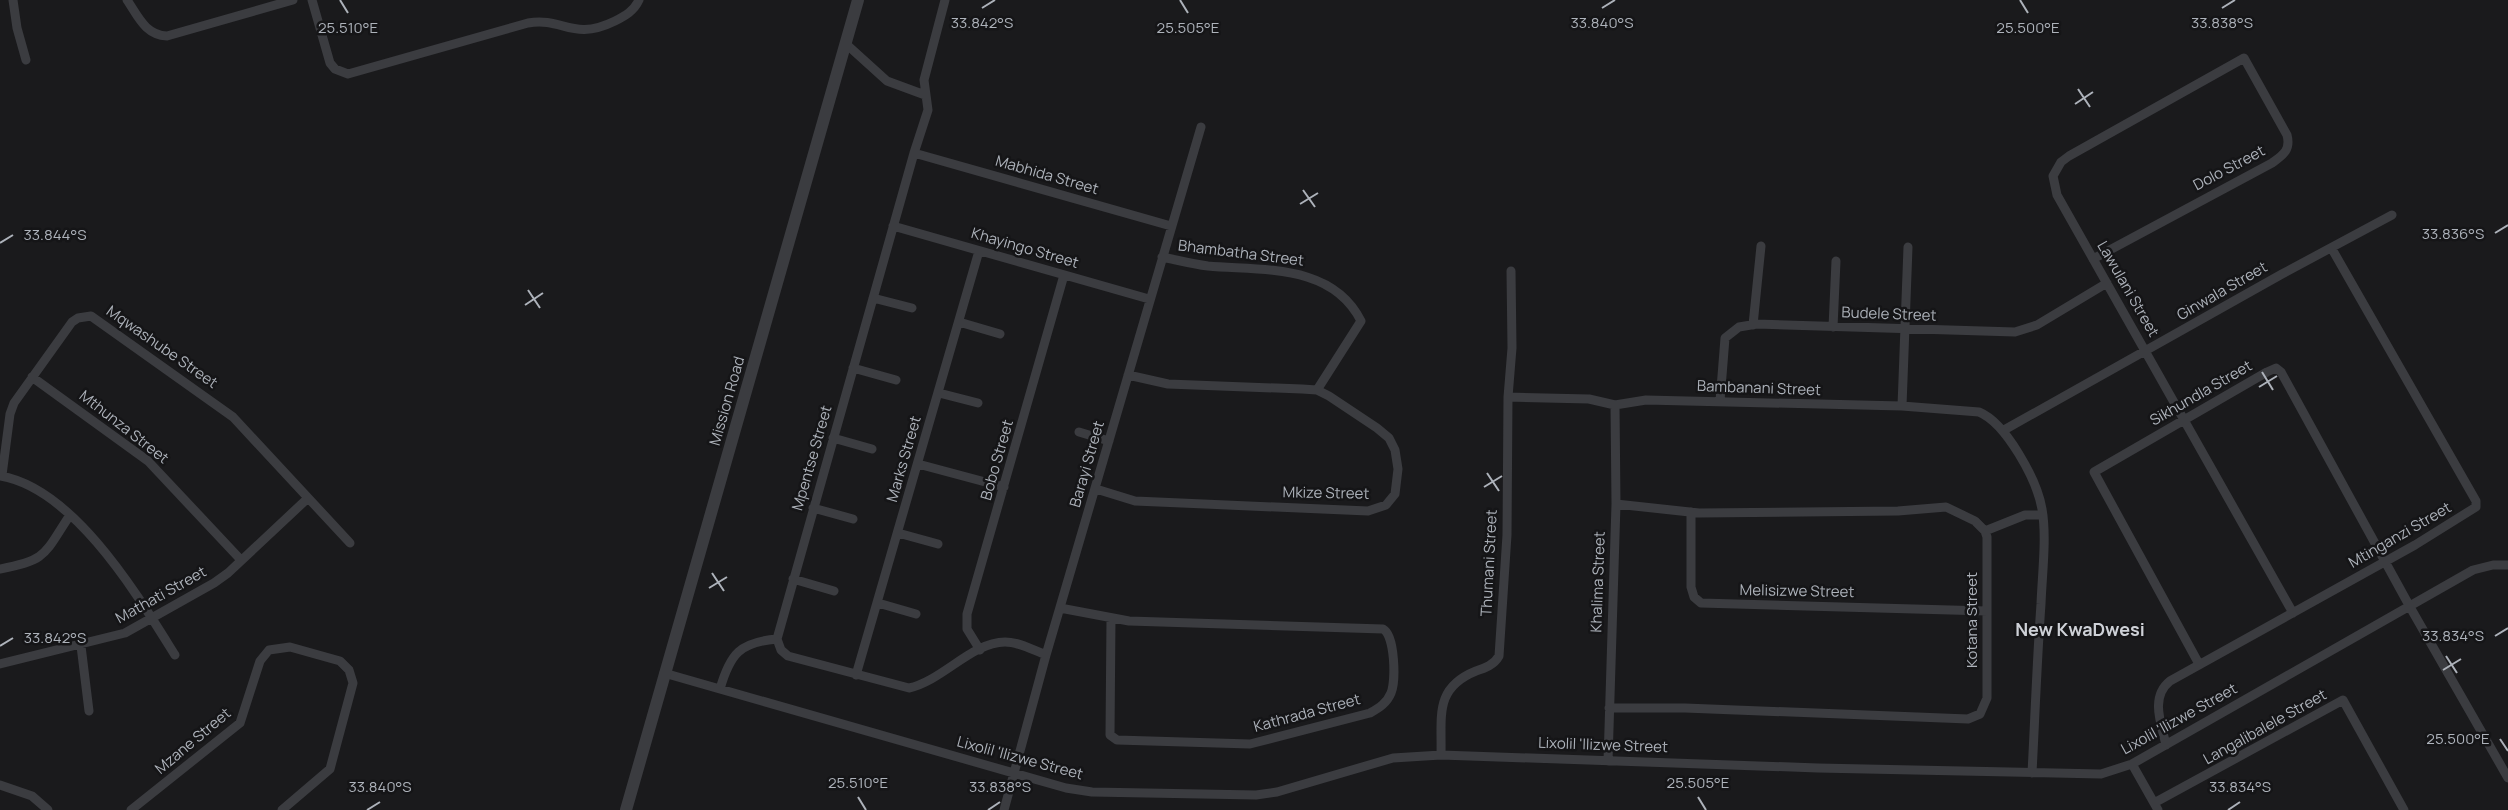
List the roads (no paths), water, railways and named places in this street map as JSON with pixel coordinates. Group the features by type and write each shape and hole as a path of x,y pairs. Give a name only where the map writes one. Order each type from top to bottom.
{"street":[{"path":"13,0 17,28 26,60"},
{"path":"127,0 147,29 166,36 293,0"},
{"path":"312,0 327,56 335,69 342,73 354,73 535,22 578,31 589,31 630,13 639,0"},
{"name":"Mission Road","path":"626,810 858,0"},
{"name":"Mpentse Street","path":"777,639 893,226 927,115 928,104 924,80 945,0"},
{"path":"845,43 887,81 925,95"},
{"name":"Dolo Street","path":"2093,259 2272,163 2287,151 2289,144 2287,135 2244,58"},
{"name":"Lawulani Street","path":"2244,58 2061,162 2053,176 2054,187 2093,259 2293,612"},
{"name":"Barayi Street","path":"1004,810 1046,655 1096,489 1149,298 1202,127"},
{"name":"Mabhida Street","path":"914,153 1171,226"},
{"name":"Ginwala Street","path":"2004,430 2392,215"},
{"name":"Khayingo Street","path":"893,226 1149,298"},
{"path":"1753,324 1761,246"},
{"path":"1902,406 1903,329 1908,247"},
{"name":"Mtinganzi Street","path":"2166,745 2158,711 2160,690 2170,681 2386,561 2476,507 2476,501 2332,249"},
{"name":"Marks Street","path":"856,675 979,251"},
{"name":"Bhambatha Street","path":"1162,257 1204,265 1296,273 1318,280 1342,297 1361,321 1317,390"},
{"path":"1833,327 1836,261"},
{"name":"Thumani Street","path":"1441,754 1443,699 1460,680 1493,664 1499,656 1507,535 1508,397 1512,348 1511,271"},
{"name":"Bobo Street","path":"980,650 967,629 967,614 1064,275"},
{"name":"Budele Street","path":"1720,401 1725,338 1732,330 1753,324 2006,333 2022,331 2044,321 2108,283"},
{"path":"873,298 912,308"},
{"name":"Mqwashube Street","path":"1,476 10,414 14,403 72,322 85,316 97,319 224,409 350,543"},
{"path":"959,322 1000,334"},
{"path":"853,368 896,380"},
{"name":"Sikhundla Street","path":"2199,664 2094,472 2276,368 2282,372 2410,607 2508,778"},
{"path":"1128,375 1177,385 1317,390"},
{"name":"Mthunza Street","path":"32,378 148,461 241,560"},
{"name":"Mkize Street","path":"1096,489 1126,500 1177,504 1368,511 1386,505 1397,488 1398,456 1393,444 1377,428 1317,390"},
{"path":"939,393 978,403"},
{"name":"Bambanani Street","path":"1508,397 1589,399 1614,405 1646,400 1902,406 1980,412 2004,430"},
{"name":"Khalima Street","path":"1608,761 1616,504 1614,405"},
{"path":"2004,430 2028,473 2040,501 2043,515 2042,583 2032,772"},
{"path":"1079,432 1109,441"},
{"path":"833,438 872,449"},
{"path":"918,464 1004,487"},
{"path":"1,476 35,490 70,515 94,537 152,618 175,655"},
{"name":"Mathati Street","path":"0,664 119,636 214,583 308,498"},
{"path":"1616,504 1691,512 1876,512 1946,507 1967,516 1985,531 2025,515 2043,515"},
{"path":"813,508 853,519"},
{"name":"Melisizwe Street","path":"1691,512 1691,587 1694,597 1701,603 1987,611"},
{"path":"0,570 39,558 46,552 70,515"},
{"name":"Kotana Street","path":"1609,708 1685,708 1968,719 1980,714 1987,703 1988,555 1985,531"},
{"path":"898,533 938,544"},
{"name":"Lixolil 'Ilizwe Street","path":"664,673 1066,788 1092,792 1256,795 1276,792 1393,758 1441,754 1818,768 2101,774 2132,764 2473,570 2493,565 2508,565"},
{"path":"793,579 834,591"},
{"path":"878,603 916,614"},
{"name":"Kathrada Street","path":"1060,608 1129,621 1383,629 1390,636 1392,651 1391,693 1383,705 1370,713 1250,744 1117,740 1110,735 1111,618"},
{"path":"720,689 727,667 737,651 756,642 777,639 781,650 788,656 909,688 930,680 980,650 996,644 1010,642 1046,655"},
{"path":"81,646 89,711"},
{"name":"Mzane Street","path":"131,810 234,729 244,716 260,661 269,650 282,647 340,661 349,670 353,683 330,769 282,810"},
{"name":"Langalibalele Street","path":"2156,807 2343,700 2404,810"},
{"path":"2132,764 2156,807"},
{"path":"0,785 32,796 48,810"}],"district":[{"name":"New KwaDwesi","path":"2080,630"}]}
